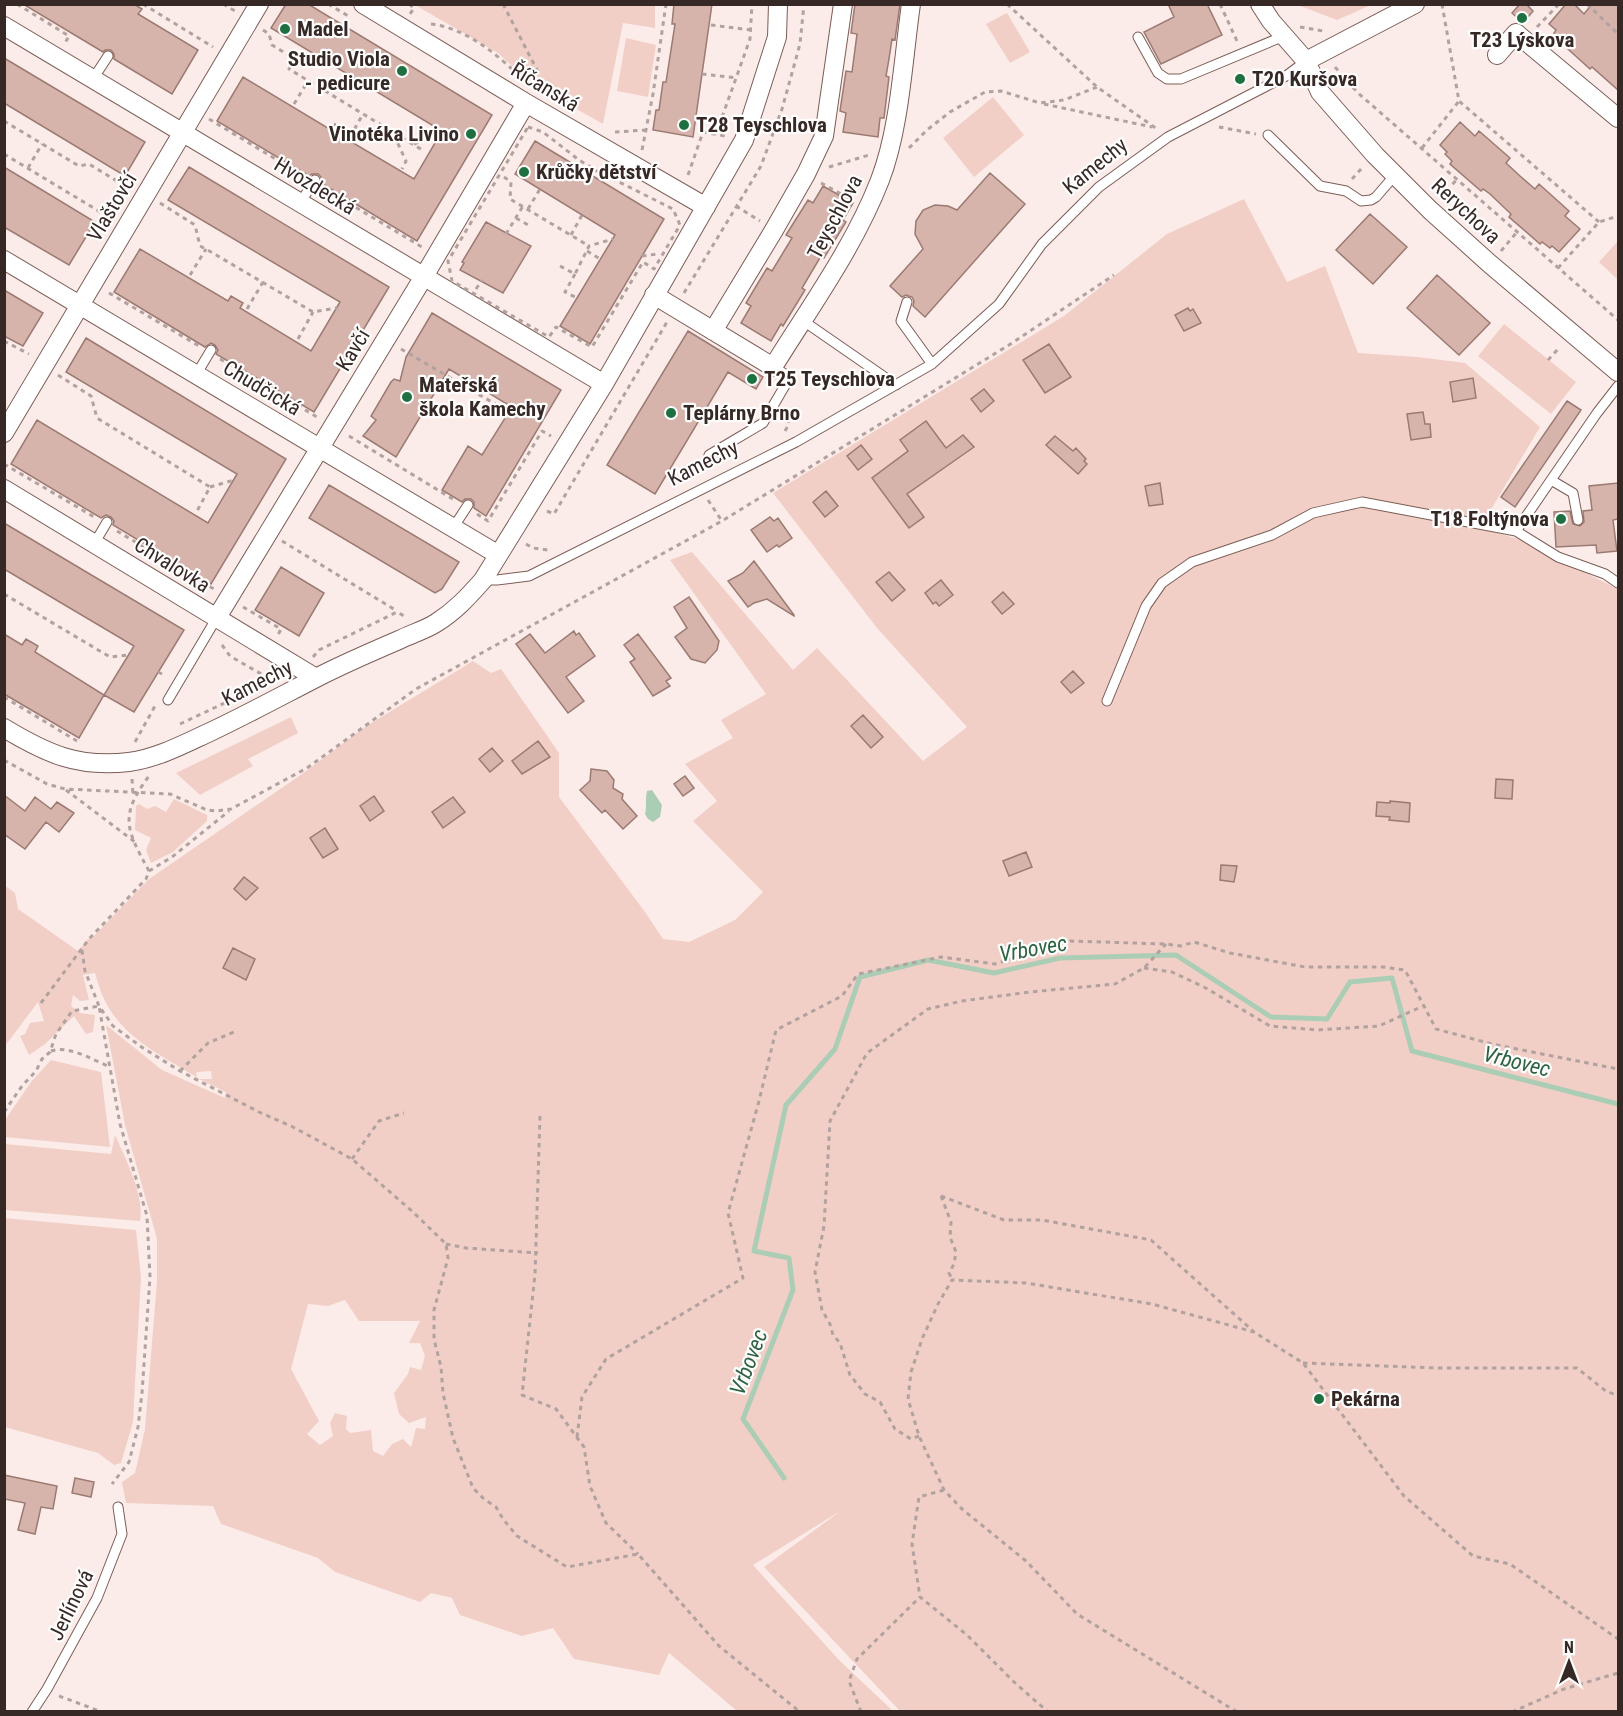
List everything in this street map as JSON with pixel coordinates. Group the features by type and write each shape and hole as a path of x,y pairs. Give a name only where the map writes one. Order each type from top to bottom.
{"street":[{"name":"Vlaštovčí","path":"4,433 259,4"},
{"name":"Říčanská","path":"363,4 706,207"},
{"path":"483,580 603,384 744,140 777,38 778,4"},
{"path":"713,331 806,174 824,136 843,4"},
{"name":"Teyschlova","path":"773,367 857,230 880,179 893,137 911,4"},
{"name":"Rerychova","path":"1260,4 1290,31 1320,92 1375,155 1430,210 1490,264 1618,372"},
{"name":"Kamechy","path":"1306,61 1415,4"},
{"name":"Hvozdecká","path":"4,26 603,384"},
{"path":"1497,55 1516,33 1618,118"},
{"name":"Kavčí","path":"212,627 423,278 526,102"},
{"name":"Chudčická","path":"4,260 497,554"},
{"path":"654,295 773,367"},
{"name":"Chvalovka","path":"4,489 94,544 212,627 316,678"},
{"name":"Kamechy","path":"4,728 41,750 62,758 85,762 106,763 144,759 164,753 280,698 316,678 435,623 462,605 483,580"}],"lane":[{"path":"1138,37 1158,73 1167,79 1181,79 1244,54 1290,31"},
{"path":"93,79 108,56"},
{"name":"Kamechy","path":"483,580 529,576 796,442 932,364 999,304 1042,244 1099,187 1168,137 1286,76 1306,61"},
{"path":"1268,135 1320,186 1346,191 1357,200 1371,200 1376,197 1395,175"},
{"path":"300,204 314,181"},
{"path":"908,302 901,321 932,364"},
{"path":"802,320 896,385"},
{"path":"196,375 211,351"},
{"path":"709,454 763,423 790,377 773,367"},
{"path":"1516,531 1618,386"},
{"path":"1551,480 1573,493 1578,520"},
{"path":"1107,701 1146,606 1162,583 1192,562 1272,535 1313,513 1362,502 1516,531 1558,557 1605,574 1618,583"},
{"path":"453,528 467,506"},
{"path":"94,544 106,523"},
{"path":"164,699 212,627"},
{"name":"Jerlínová","path":"32,1712 97,1598 122,1534 118,1508"}],"path":[{"path":"17,4 69,36 63,48"},
{"path":"143,4 218,50"},
{"path":"223,4 239,13"},
{"path":"328,4 359,23"},
{"path":"503,4 538,72 530,84"},
{"path":"642,152 666,4"},
{"path":"716,134 750,39 752,4"},
{"path":"1007,4 1097,87 1168,137"},
{"path":"1220,4 1244,54"},
{"path":"1442,4 1459,101 1599,222"},
{"path":"1587,4 1618,34"},
{"path":"711,25 751,30"},
{"path":"1290,31 1327,32"},
{"path":"270,39 272,45 295,59 289,69 424,151"},
{"path":"1332,64 1358,93 1618,320"},
{"path":"702,74 737,78"},
{"path":"294,104 308,81"},
{"path":"1040,103 1064,100 1097,87"},
{"path":"806,174 888,150 905,152 942,118 985,92 1001,91 1040,103 1154,127"},
{"path":"1422,148 1459,101"},
{"path":"350,137 363,114"},
{"path":"204,116 428,251"},
{"path":"4,121 79,166 89,164 133,190"},
{"path":"1196,123 1268,135"},
{"path":"642,256 646,257 608,317 592,347 556,327 549,337 452,280 448,261 528,127 543,132 597,171 673,209 680,225 654,269 643,262"},
{"path":"610,132 646,130"},
{"path":"687,179 703,132 744,140"},
{"path":"394,133 406,161 402,168"},
{"path":"413,145 440,134"},
{"path":"28,168 42,144"},
{"path":"4,154 126,227"},
{"path":"1346,191 1348,184 1375,155"},
{"path":"806,174 866,208"},
{"path":"499,175 511,182 510,199 571,235 600,259"},
{"path":"1439,200 1457,179"},
{"path":"528,209 540,189"},
{"path":"506,234 523,206"},
{"path":"736,206 774,230"},
{"path":"168,207 195,225 200,246 313,312 336,308"},
{"path":"571,235 582,215"},
{"path":"1557,269 1599,222 1618,216"},
{"path":"516,218 530,226"},
{"path":"1490,264 1517,232"},
{"path":"577,298 565,292 588,249 613,239"},
{"path":"190,275 206,249"},
{"path":"560,266 575,274"},
{"path":"41,1003 89,939 146,879 149,871 172,857 231,809 307,768 416,689 722,520 1009,345 1114,275"},
{"path":"247,309 262,282"},
{"path":"298,339 313,312"},
{"path":"4,341 34,357"},
{"path":"1548,360 1560,345"},
{"path":"397,346 509,412"},
{"path":"52,371 92,396 97,418 210,487"},
{"path":"782,390 788,396 791,410 784,433"},
{"path":"345,434 488,520 540,430 552,437"},
{"path":"4,464 281,629 276,638 277,641"},
{"path":"196,513 210,487 234,480"},
{"path":"701,489 722,520"},
{"path":"280,540 411,620"},
{"path":"520,541 533,548 556,551"},
{"path":"4,594 110,657 128,655"},
{"path":"308,659 316,655 319,650 397,612"},
{"path":"212,627 230,656 263,675 273,673 273,683"},
{"path":"158,672 171,679"},
{"path":"4,697 82,744"},
{"path":"142,746 131,748 164,699"},
{"path":"171,729 226,701 238,699"},
{"path":"4,760 47,784 65,789 170,794 207,810 216,812 231,809"},
{"path":"149,871 128,820 135,793 153,770"},
{"path":"131,775 135,793"},
{"path":"65,789 136,843"},
{"path":"577,1437 582,1397 606,1359 743,1278 728,1213 776,1030 842,996 858,974 941,957 995,964 1070,941 1181,946 1194,942 1230,953 1305,967 1383,967 1405,970 1436,1029 1492,1044 1618,1069"},
{"path":"919,1436 910,1439 895,1429 880,1402 865,1394 850,1375 840,1343 833,1335 822,1310 815,1272 824,1226 830,1121 867,1053 928,1009 962,1001 1019,993 1114,984 1144,968 1166,944"},
{"path":"82,950 85,971 99,1006 120,1124 147,1216 150,1277 138,1427 129,1462 112,1484"},
{"path":"1144,968 1172,972 1204,987 1270,1026 1317,1030 1379,1026 1424,1006"},
{"path":"50,1052 56,1034 72,1011 99,1006"},
{"path":"99,1006 113,1026 180,1071 352,1159 446,1244 466,1248 537,1253"},
{"path":"180,1071 208,1043 236,1031"},
{"path":"4,1112 22,1086 36,1071 42,1059 50,1052 60,1048 110,1067"},
{"path":"352,1159 379,1121 404,1113"},
{"path":"540,1116 537,1253 522,1395 556,1409 584,1447 590,1486 606,1523 638,1554 719,1646 800,1712"},
{"path":"952,1280 949,1273 954,1264 956,1252 950,1237 951,1222 941,1196 1004,1220 1042,1220 1151,1240 1254,1332 1303,1363 1404,1496 1473,1556 1510,1564 1618,1639"},
{"path":"446,1244 448,1258 434,1310 434,1339 453,1438 473,1488 484,1500 496,1508 517,1536 567,1567 638,1554"},
{"path":"952,1280 922,1339 911,1372 908,1399 919,1436 944,1490 962,1509 1026,1561 1077,1614 1237,1712"},
{"path":"952,1280 1026,1283 1152,1304 1254,1332"},
{"path":"1303,1363 1439,1368 1577,1368 1607,1392 1618,1395"},
{"path":"944,1490 919,1497 912,1544 920,1597 967,1635 1013,1682 1048,1712"},
{"path":"861,1712 849,1681 857,1659 920,1597"},
{"path":"1512,1712 1564,1689 1618,1673"},
{"path":"47,1689 102,1712"}],"shaded area":[{"path":"415,5 655,5 655,28 623,23 603,124 529,82 498,53"},
{"path":"1298,5 1371,5 1337,20"},
{"path":"1007,13 1030,52 1010,63 986,24"},
{"path":"626,38 656,45 648,97 617,91"},
{"path":"993,97 1024,135 974,177 943,138"},
{"path":"1244,199 1287,282 1325,266 1358,353 1465,363 1540,427 1480,528 1518,539 1618,589 1618,1711 900,1711 764,1567 842,1510 753,1565 839,1660 893,1711 737,1711 669,1653 659,1675 574,1659 553,1628 522,1636 460,1615 452,1598 431,1593 420,1602 335,1572 318,1558 221,1524 213,1506 126,1503 122,1482 135,1473 145,1429 157,1281 157,1239 125,1125 106,1025 162,1070 225,1098 226,1092 199,1079 212,1079 211,1071 197,1072 198,1078 159,1055 135,1037 114,1016 101,992 95,973 83,975 89,1000 80,1001 73,995 71,1006 80,1013 95,1015 93,1032 86,1034 74,1016 45,1044 29,1055 20,1036 25,1034 30,1023 44,1021 38,1002 5,1046 4,885 15,893 18,909 78,951 149,879 302,774 365,727 473,661 491,673 501,669 559,753 559,797 663,939 689,942 735,920 763,892 693,821 717,801 685,764 733,738 721,720 766,694 670,560 692,552 793,670 817,648 923,761 967,727 877,628 773,493 1064,316 1167,234","holes":["345,1300 359,1321 420,1321 409,1343 420,1343 425,1356 421,1370 410,1367 408,1374 394,1393 399,1414 409,1423 426,1417 425,1429 416,1428 411,1447 403,1439 392,1444 383,1456 373,1451 371,1430 350,1433 346,1429 347,1416 335,1413 330,1423 333,1436 320,1445 307,1434 319,1421 291,1369 308,1304 328,1306"]},
{"path":"1618,241 1618,280 1599,262"},
{"path":"1504,324 1576,382 1551,414 1478,356"},
{"path":"291,717 298,733 248,759 253,766 200,795 176,773"},
{"path":"652,790 662,805 660,817 653,822 645,814 647,791"},
{"path":"174,799 207,815 207,821 173,852 151,863 146,850 151,838 135,830 136,806 139,804 147,809 155,806 166,812"},
{"path":"51,1060 101,1072 110,1147 5,1137 5,1120 31,1082"},
{"path":"115,1135 137,1189 140,1200 140,1221 5,1210 5,1144 111,1154"},
{"path":"4,1218 136,1230 141,1277 133,1422 121,1463 114,1465 98,1453 5,1427"}],"building":[{"path":"23,4 134,4 142,9 138,14 198,50 172,94 114,59 111,50 103,52"},
{"path":"286,4 308,4 492,115 417,241 321,183 321,177 318,174 309,176 217,121 243,77 331,130 335,124 346,131 343,137 414,179 442,131 271,28"},
{"path":"674,4 712,4 693,137 653,130 663,82 666,82 675,24 672,24"},
{"path":"855,4 900,4 895,40 892,39 886,76 889,77 884,118 880,118 878,137 843,132 846,113 840,111 846,71 852,72 857,34 851,33"},
{"path":"1168,4 1207,4 1222,35 1161,64 1144,32 1174,17"},
{"name":"T23 Lýskova","path":"1520,4 1526,4 1533,11 1523,23 1512,13"},
{"path":"1566,4 1574,4 1584,14 1592,4 1618,4 1618,90 1592,67 1590,69 1559,41 1561,39 1554,33 1556,30 1549,24"},
{"path":"4,58 145,142 125,176 4,103"},
{"path":"1460,122 1475,136 1479,131 1510,158 1506,163 1520,176 1535,189 1539,184 1569,211 1565,216 1580,229 1559,252 1552,246 1550,248 1542,242 1540,244 1509,217 1511,214 1490,194 1483,189 1481,191 1450,164 1452,161 1440,145"},
{"path":"535,141 664,219 590,344 560,326 615,235 515,174"},
{"path":"4,167 95,222 69,265 4,227"},
{"path":"189,167 389,287 314,412 216,354 218,350 215,345 211,343 205,347 114,292 140,249 228,301 231,296 243,303 240,308 311,351 340,302 168,200"},
{"path":"990,173 1025,204 925,317 913,306 912,297 906,295 902,297 890,286 923,249 915,234 916,221 923,210 935,205 948,206 957,210"},
{"path":"823,186 853,203 843,220 846,222 824,258 821,256 802,288 805,290 771,341 741,323 751,306 746,303 767,268 772,271 792,238 786,235 808,200 813,203"},
{"path":"1370,214 1407,247 1373,284 1336,250"},
{"path":"486,222 531,246 503,293 460,270 464,263 462,262"},
{"path":"1437,275 1490,323 1459,355 1407,308"},
{"path":"4,290 43,313 23,346 4,336"},
{"path":"1188,308 1190,311 1193,309 1201,323 1184,331 1175,315"},
{"path":"432,313 561,390 486,516 474,508 474,502 471,499 465,499 462,502 442,490 468,446 482,455 512,407 449,369 396,457 363,436 376,420 371,416 391,382 394,379 400,381 406,357"},
{"name":"Teplárny Brno","path":"688,331 763,377 756,389 728,372 655,494 607,465"},
{"path":"86,338 286,459 211,584 113,525 114,521 111,517 106,515 101,518 11,464 37,420 208,523 237,474 66,372"},
{"path":"1049,344 1071,377 1045,393 1023,360"},
{"path":"1473,378 1476,398 1453,402 1450,382"},
{"path":"984,389 994,401 981,412 971,399"},
{"path":"1567,401 1581,410 1515,507 1501,497"},
{"path":"1423,412 1425,424 1430,424 1431,437 1411,440 1407,414"},
{"path":"926,421 946,448 963,435 974,447 907,494 924,517 909,528 872,478 908,451 900,440"},
{"path":"1055,436 1073,451 1076,448 1086,459 1084,461 1087,464 1078,474 1046,445"},
{"path":"861,445 872,459 858,470 847,456"},
{"path":"1160,483 1163,504 1149,506 1145,486"},
{"path":"1618,483 1618,519 1613,520 1617,551 1597,553 1596,545 1556,547 1554,512 1570,511 1573,524 1580,526 1584,522 1583,511 1592,510 1589,486"},
{"path":"329,485 459,562 442,589 435,593 309,518"},
{"path":"826,491 838,506 825,517 813,502"},
{"path":"770,517 774,521 778,518 792,538 767,552 751,530"},
{"path":"4,523 184,630 134,712 104,695 134,646 4,569"},
{"path":"754,561 794,616 767,599 748,607 728,581 743,573"},
{"path":"281,567 324,593 299,636 255,610"},
{"path":"889,572 905,590 892,601 876,582"},
{"path":"941,580 953,595 939,606 936,602 933,604 925,593"},
{"path":"1003,592 1014,604 1002,614 992,602"},
{"path":"689,597 719,641 717,650 705,663 691,659 675,637 687,628 674,607"},
{"path":"574,631 576,635 579,633 595,656 566,677 584,701 568,713 516,644 530,634 545,653"},
{"path":"4,634 22,645 26,639 38,646 35,652 104,695 79,738 4,694"},
{"path":"638,634 671,678 666,681 670,686 653,696 630,662 635,659 624,645"},
{"path":"1073,671 1084,683 1071,693 1061,682"},
{"path":"863,715 883,737 871,748 851,726"},
{"path":"538,741 550,757 522,774 512,761"},
{"path":"492,748 503,761 490,772 479,759"},
{"path":"591,769 607,771 614,780 613,788 623,794 622,799 637,816 623,829 605,810 602,813 580,790 590,781"},
{"path":"685,776 694,788 683,796 674,784"},
{"path":"1496,779 1513,780 1512,799 1495,798"},
{"path":"4,795 25,811 35,797 51,809 57,802 74,813 59,832 46,822 25,849 4,834"},
{"path":"374,796 384,811 370,821 360,806"},
{"path":"453,797 465,812 443,828 432,812"},
{"path":"1390,801 1410,803 1409,822 1376,816 1377,802 1390,803"},
{"path":"325,828 338,849 323,858 310,838"},
{"path":"1026,852 1032,867 1009,876 1003,861"},
{"path":"1221,865 1237,866 1234,882 1220,880"},
{"path":"244,877 258,888 246,900 234,889"},
{"path":"233,948 255,959 246,980 223,968"},
{"path":"4,1475 57,1486 53,1509 41,1507 35,1534 18,1530 25,1503 4,1499"},
{"path":"75,1478 94,1482 91,1497 72,1493"}],"waterway":[{"name":"Vrbovec","path":"784,1478 743,1419 793,1290 789,1258 754,1251 786,1105 835,1049 860,977 928,960 994,973 1060,958 1176,955 1271,1017 1327,1019 1350,982 1392,978 1412,1051 1618,1104"}],"place":[{"name":"T23 Lýskova","path":"1522,18"},
{"name":"Madel","path":"285,29"},
{"name":"Studio Viola - pedicure","path":"402,71"},
{"name":"T20 Kuršova","path":"1240,79"},
{"name":"T28 Teyschlova","path":"684,125"},
{"name":"Vinotéka Livino","path":"471,134"},
{"name":"Krůčky dětství","path":"524,172"},
{"name":"T25 Teyschlova","path":"752,379"},
{"name":"Mateřská škola Kamechy","path":"407,397"},
{"name":"Teplárny Brno","path":"671,413"},
{"name":"T18 Foltýnova","path":"1561,519"},
{"name":"Pekárna","path":"1319,1399"}]}
